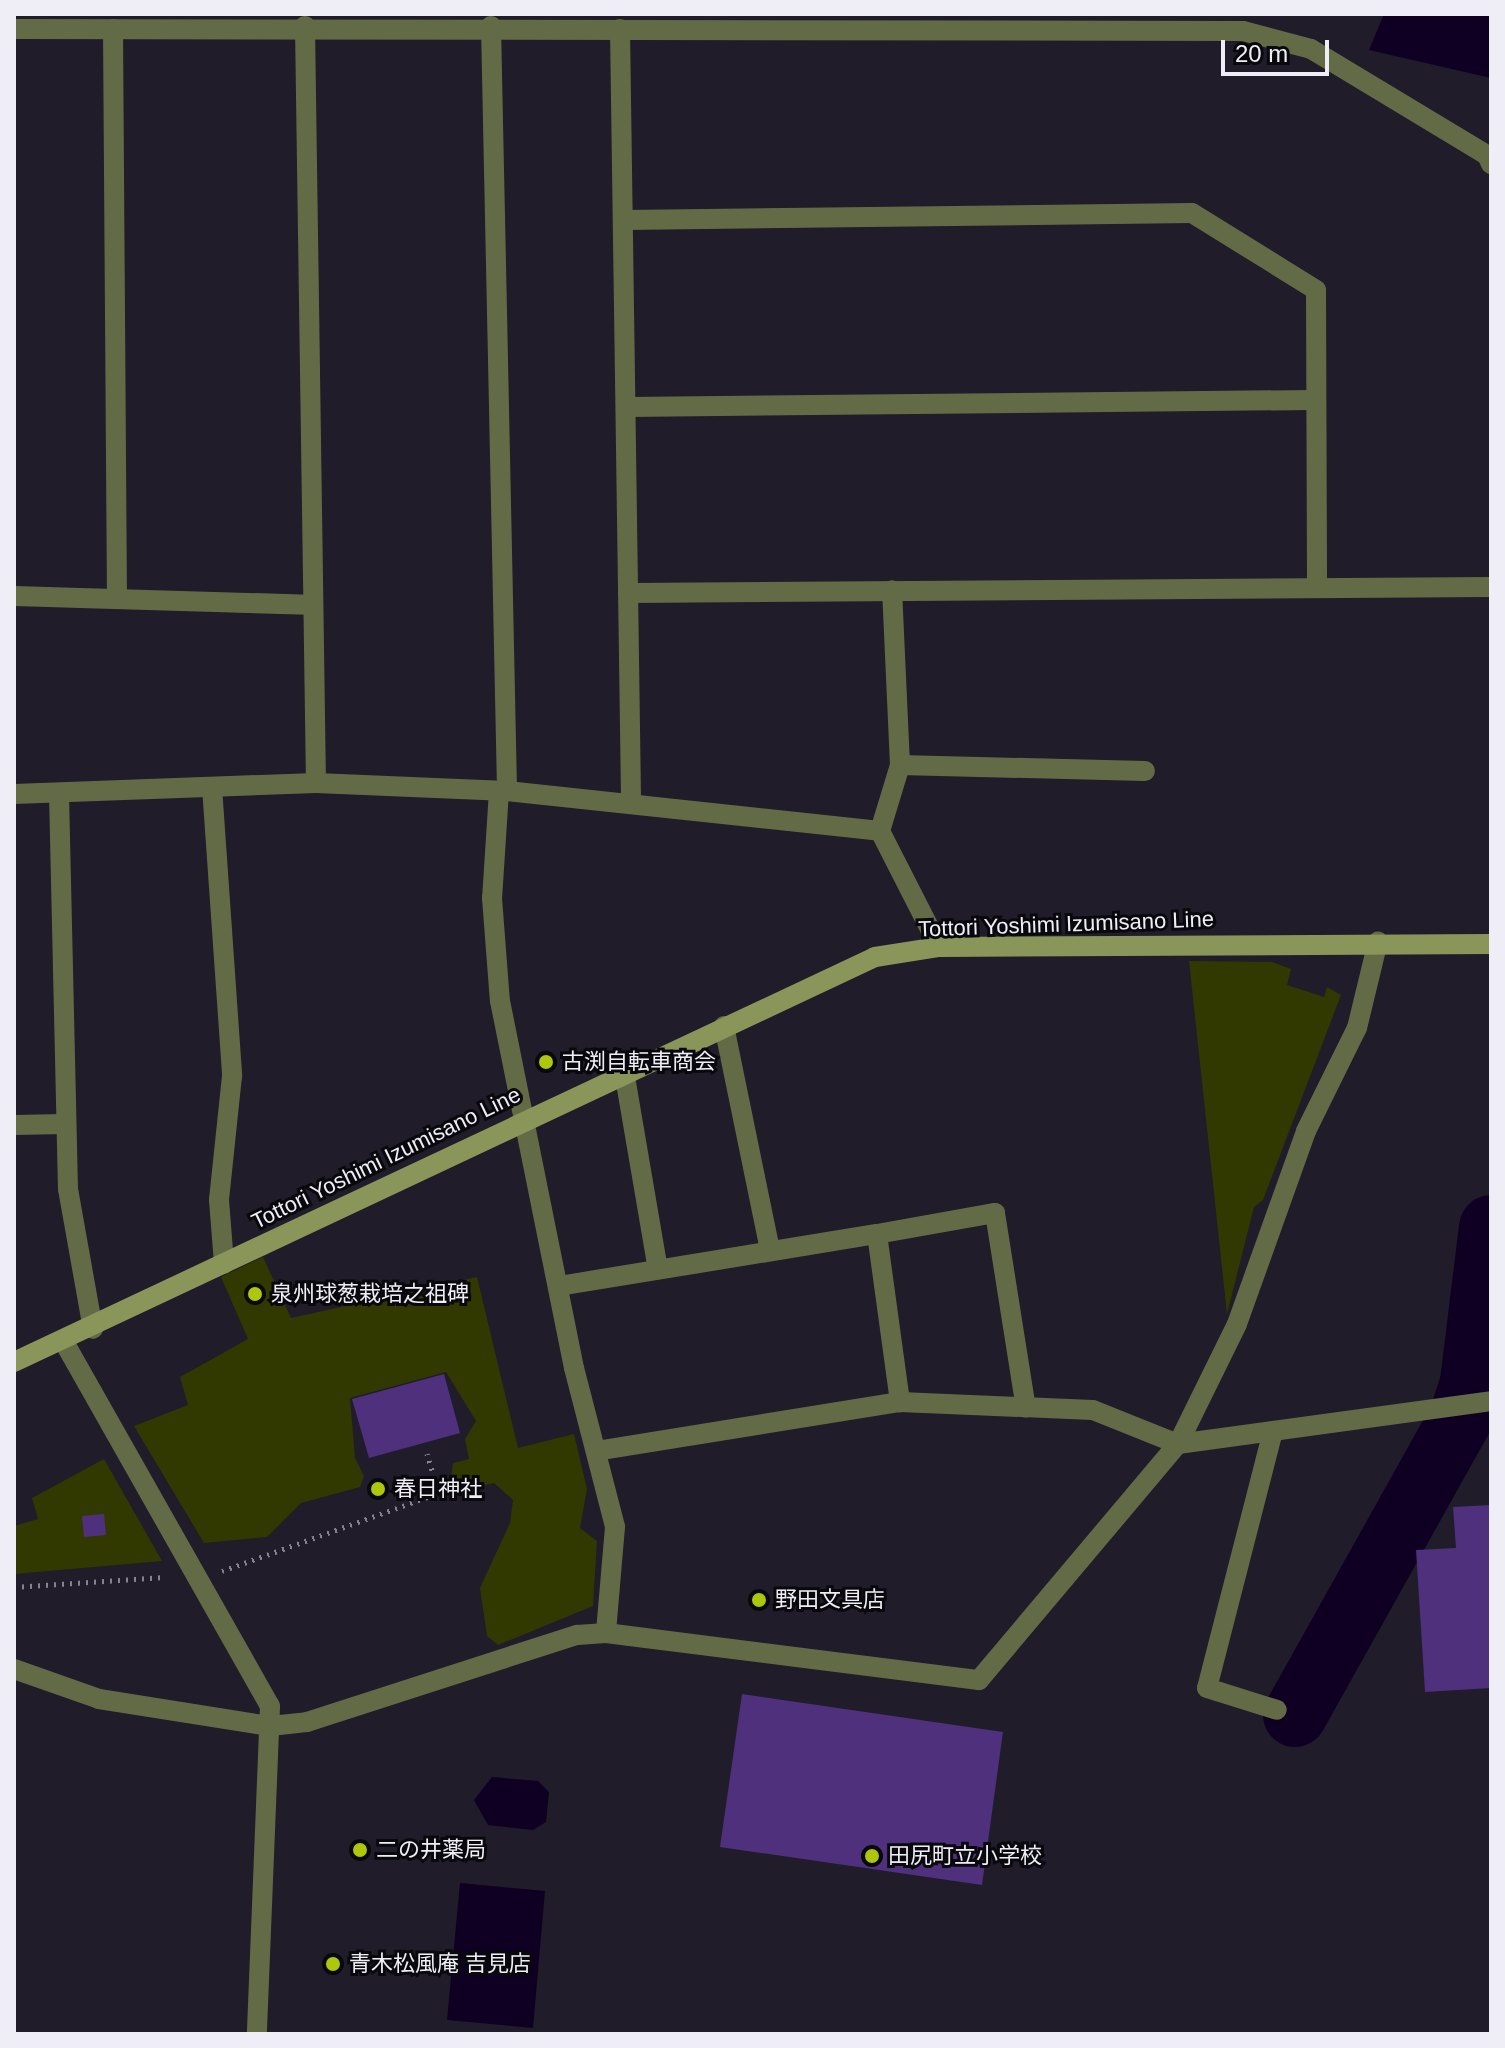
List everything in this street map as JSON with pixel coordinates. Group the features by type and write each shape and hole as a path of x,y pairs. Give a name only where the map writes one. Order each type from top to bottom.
{"main road":[{"name":"Tottori Yoshimi Izumisano Line","path":"14,1362 93,1329 523,1117 875,957 939,947 1378,941 1491,944"}],"street":[{"path":"305,26 309,605 316,783"},
{"path":"491,26 503,791 492,898 500,1001 559,1286 615,1527 606,1633"},
{"path":"14,29 491,26 1243,31 1311,49 1487,155 1491,164"},
{"path":"113,29 117,599"},
{"path":"620,29 628,407 631,802"},
{"path":"625,220 1192,213 1316,290 1313,400 1317,584"},
{"path":"628,407 1313,400"},
{"path":"628,593 1317,584 1491,587"},
{"path":"892,590 900,765 880,831 939,947"},
{"path":"14,596 309,605"},
{"path":"900,765 1145,771"},
{"path":"14,794 316,783 503,791 631,802 880,831"},
{"path":"212,787 232,1076 219,1200 224,1264"},
{"path":"59,793 65,1124 93,1329"},
{"path":"14,1669 99,1699 270,1726 307,1722 577,1635 606,1633 979,1680 1178,1444 1237,1324 1306,1131 1357,1028 1378,941"},
{"path":"724,1026 770,1250"},
{"path":"624,1071 658,1269"},
{"path":"14,1125 65,1124"},
{"path":"559,1286 995,1213 1026,1408"},
{"path":"877,1234 900,1402"},
{"path":"64,1342 270,1706 257,2034"},
{"path":"596,1451 900,1402 1093,1410 1178,1444 1491,1401"},
{"path":"1273,1431 1207,1688 1277,1710"}],"path":[{"path":"14,1587 225,1571 439,1493 427,1454"}],"green space":[{"path":"1189,961 1272,962 1291,969 1287,985 1324,997 1327,987 1341,995 1263,1200 1254,1207 1227,1314"},
{"path":"263,1257 291,1318 477,1277 518,1448 574,1434 587,1489 580,1528 597,1541 593,1606 498,1645 487,1636 480,1588 510,1523 513,1500 494,1483 463,1490 450,1484 453,1463 469,1459 465,1439 476,1421 446,1372 350,1398 355,1458 364,1476 360,1487 301,1503 267,1537 204,1543 134,1426 188,1405 180,1377 248,1339 221,1277"},
{"path":"104,1459 162,1561 14,1574 14,1526 38,1519 32,1498"}],"shaded area":[{"path":"1384,14 1491,14 1491,78 1369,50"},
{"path":"492,1777 538,1781 549,1792 546,1822 533,1830 488,1825 474,1800"},
{"path":"460,1883 545,1891 533,2028 447,2020"}],"building":[{"path":"444,1374 460,1433 369,1458 352,1399"},
{"path":"1491,1505 1491,1688 1425,1692 1416,1550 1456,1548 1453,1507"},
{"path":"104,1514 106,1535 84,1537 82,1516"},
{"path":"742,1694 1003,1732 982,1885 720,1847"}],"waterway":[{"path":"1295,1715 1460,1420 1472,1382 1491,1227"}],"place":[{"name":"古渕自転車商会","path":"546,1062"},
{"name":"泉州球葱栽培之祖碑","path":"255,1294"},
{"name":"春日神社","path":"378,1489"},
{"name":"野田文具店","path":"759,1600"},
{"name":"二の井薬局","path":"360,1850"},
{"name":"田尻町立小学校","path":"872,1856"},
{"name":"青木松風庵 吉見店","path":"333,1964"}]}
